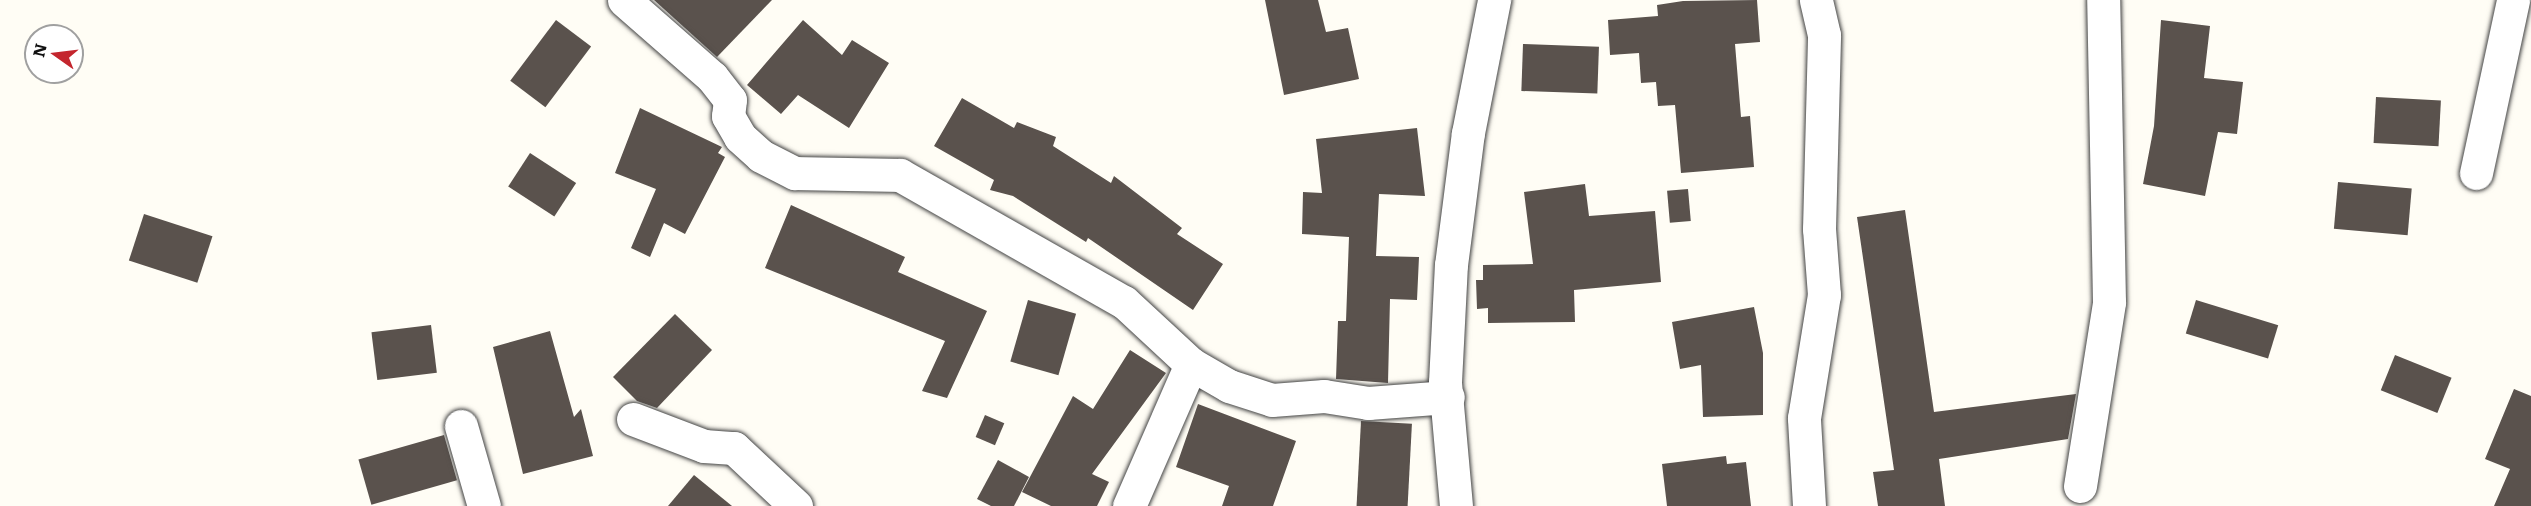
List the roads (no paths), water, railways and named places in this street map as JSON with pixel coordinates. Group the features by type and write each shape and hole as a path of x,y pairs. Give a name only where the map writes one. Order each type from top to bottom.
{"street":[{"path":"624,0 712,77 730,100 728,116 740,137 761,156 795,173 900,175 1124,302 1191,364 1229,386 1272,400 1324,396 1368,404 1448,397"},
{"path":"1456,506 1448,397 1451,266 1468,133 1494,0"},
{"path":"1809,506 1804,418 1824,295 1819,230 1824,35 1816,0"},
{"path":"2080,486 2109,302 2103,0"},
{"path":"2476,173 2513,0"},
{"path":"1129,506 1191,364"},
{"path":"633,419 704,446 734,448 796,506"},
{"path":"461,426 484,506"}]}
